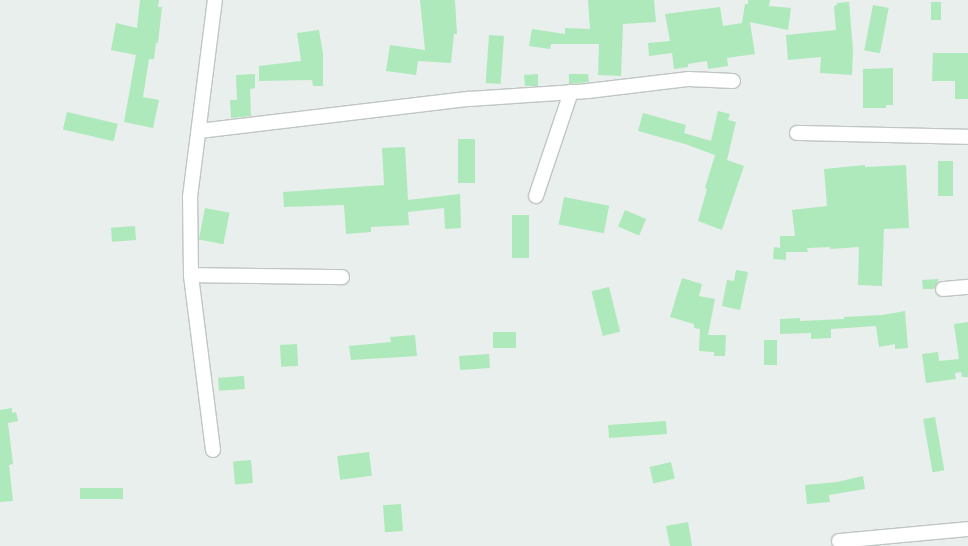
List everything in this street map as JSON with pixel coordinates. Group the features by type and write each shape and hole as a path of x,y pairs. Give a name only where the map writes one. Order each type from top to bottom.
{"street":[{"path":"213,450 190,275 190,197 215,0"},
{"path":"199,132 469,99 572,92 689,79 733,81"},
{"path":"536,196 572,92"},
{"path":"797,133 968,137"},
{"path":"190,275 342,277"},
{"path":"943,289 968,287"},
{"path":"839,540 968,529"}],"building":[{"path":"140,0 159,0 158,7 162,7 158,43 156,43 154,59 149,59 143,97 159,100 153,128 124,122 136,55 111,50 116,23 137,28"},
{"path":"420,0 455,0 457,34 454,34 451,63 418,61 416,75 386,71 390,45 425,50"},
{"path":"588,0 654,0 656,22 623,24 621,76 598,75 599,44 551,44 550,49 529,46 532,29 565,34 565,28 590,29"},
{"path":"748,0 770,0 769,6 791,8 788,30 750,22 755,54 727,58 728,66 708,69 707,61 688,64 688,67 674,69 672,53 649,56 648,43 670,41 665,14 720,7 723,26 742,23 745,4 748,4"},
{"path":"849,2 853,50 852,75 820,73 821,57 788,60 786,35 836,30 834,6 837,3"},
{"path":"931,2 941,2 941,20 931,20"},
{"path":"873,5 889,8 880,53 864,50"},
{"path":"319,30 323,54 323,86 313,86 312,80 259,81 259,66 301,61 297,33"},
{"path":"489,35 504,36 501,84 486,83"},
{"path":"933,53 968,53 968,99 955,99 955,81 932,81"},
{"path":"893,68 893,105 886,105 886,108 863,108 863,69"},
{"path":"255,74 255,88 250,89 251,116 231,118 230,100 237,100 236,75"},
{"path":"538,74 538,86 525,86 524,75"},
{"path":"569,74 588,74 589,82 569,84"},
{"path":"718,111 730,114 728,120 736,122 727,160 744,166 722,230 698,221 715,155 685,144 638,131 643,113 686,125 684,133 711,141"},
{"path":"67,112 118,124 114,141 63,130"},
{"path":"458,139 475,139 475,183 458,183"},
{"path":"405,147 408,200 460,194 461,228 445,229 444,208 408,212 409,225 371,227 371,232 346,234 344,205 284,207 283,192 384,185 382,148"},
{"path":"938,161 953,161 953,196 938,196"},
{"path":"865,165 865,167 906,165 909,228 884,229 882,286 858,285 859,247 807,248 808,252 786,252 786,260 773,259 774,247 780,248 780,236 795,236 792,210 827,206 824,169"},
{"path":"564,197 609,206 604,233 559,224"},
{"path":"205,208 230,213 223,244 199,239"},
{"path":"625,210 646,219 639,236 618,227"},
{"path":"512,215 529,215 529,258 512,258"},
{"path":"135,226 136,240 112,242 111,228"},
{"path":"736,270 748,272 740,310 722,306 727,280 734,281"},
{"path":"682,278 702,284 699,296 715,299 708,335 726,335 725,356 714,356 714,352 699,351 700,329 694,328 694,324 670,317"},
{"path":"939,279 934,289 923,289 922,280"},
{"path":"609,287 620,332 603,336 592,291"},
{"path":"905,311 908,348 895,349 895,344 879,347 876,326 831,329 831,338 811,339 811,333 780,334 780,319 800,318 800,321 844,319 844,317 882,315"},
{"path":"968,322 968,377 962,377 961,372 955,373 956,379 926,383 922,354 938,352 939,361 959,359 954,324"},
{"path":"493,332 516,332 516,348 493,348"},
{"path":"415,335 417,356 351,360 349,346 391,342 390,337"},
{"path":"764,340 777,340 777,365 764,365"},
{"path":"297,344 298,366 281,367 280,345"},
{"path":"489,354 490,368 460,370 459,356"},
{"path":"244,376 245,389 219,391 218,378"},
{"path":"12,408 12,413 16,412 18,421 8,423 13,464 9,465 13,501 0,502 0,410"},
{"path":"935,417 944,470 933,472 923,419"},
{"path":"666,421 667,434 609,438 608,425"},
{"path":"369,452 372,476 340,480 337,456"},
{"path":"251,460 253,483 235,484 233,462"},
{"path":"671,462 675,479 653,484 650,467"},
{"path":"863,476 865,489 829,495 830,502 807,504 805,485 837,482"},
{"path":"80,488 123,488 123,499 80,499"},
{"path":"401,504 403,531 385,532 383,505"},
{"path":"688,522 692,546 670,546 666,526"}]}
